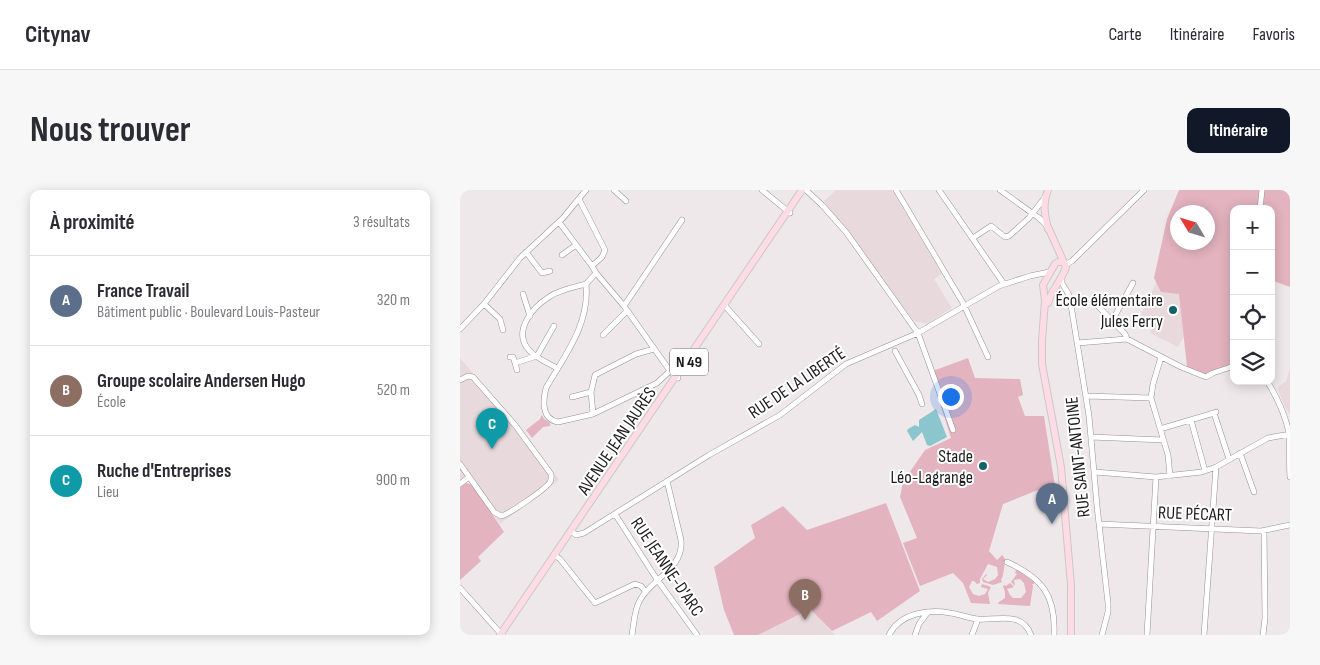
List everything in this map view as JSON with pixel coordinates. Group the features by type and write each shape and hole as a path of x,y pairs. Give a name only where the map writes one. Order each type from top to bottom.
{"main road":[{"name":"AVENUE JEAN JAURÈS","path":"502,635 741,281 805,190"},
{"path":"1047,192 1044,208 1057,256 1043,289 1045,314 1042,364 1061,467 1072,635"},
{"path":"1045,314 1052,292 1065,270 1057,244 1048,227"},
{"path":"1055,264 1058,262 1064,264"},
{"name":"AVENUE JEAN JAURÈS","path":"677,377 726,307 741,281"},
{"path":"1043,289 1047,294 1052,292"},
{"path":"1070,585 1073,595 1076,635"}],"street":[{"path":"460,329 484,304 526,252 559,222 586,190"},
{"path":"614,190 626,201"},
{"path":"762,190 789,212"},
{"path":"805,190 822,205 846,232 918,333 953,430"},
{"path":"896,190 964,306 988,357"},
{"path":"939,190 1004,284"},
{"path":"1000,190 1048,227"},
{"path":"1064,264 1072,261 1144,190"},
{"path":"1260,205 1262,190"},
{"path":"1033,214 1047,192"},
{"path":"579,199 605,250 602,257 592,266"},
{"path":"973,238 991,226 1007,237 1033,214 1044,208"},
{"path":"603,335 625,309 682,220"},
{"path":"559,222 677,377"},
{"path":"562,255 576,245"},
{"path":"526,252 542,273 550,271"},
{"name":"RUE DE LA LIBERTÉ","path":"572,532 584,533 709,455 791,407 840,368 857,358 918,333 1004,284 1049,272"},
{"path":"558,368 537,356 527,347 523,336 524,324 549,297 586,284 596,273"},
{"path":"1034,275 1040,278 1043,289"},
{"name":"RUE SAINT-ANTOINE","path":"1061,279 1063,286 1068,292 1077,343 1086,396 1095,472 1108,612 1102,635"},
{"path":"1112,321 1133,283"},
{"path":"586,284 585,302 579,332 546,388 544,398 548,417 555,422 593,414 657,383 670,370"},
{"path":"1052,292 1059,289 1068,292"},
{"path":"523,294 530,316"},
{"path":"1095,303 1125,334 1127,339"},
{"path":"484,304 500,319 503,330"},
{"path":"726,307 759,344"},
{"path":"515,363 537,356 554,326"},
{"path":"1077,343 1127,339 1206,377 1230,367"},
{"path":"593,414 591,392 595,375 636,354 654,349"},
{"path":"895,351 922,404"},
{"path":"510,357 513,357 518,370"},
{"path":"1161,357 1151,398 1169,461 1170,476"},
{"path":"460,380 468,376 473,377 515,425 551,474 550,482 509,513 501,516 494,512 460,464"},
{"path":"1269,385 1279,402 1290,434 1288,461 1290,477"},
{"path":"572,397 591,392"},
{"path":"1086,396 1151,398"},
{"path":"1160,429 1215,413 1230,459"},
{"path":"1191,420 1205,471"},
{"path":"1095,472 1156,477 1205,471 1216,467 1268,438 1290,434"},
{"path":"1091,438 1163,440"},
{"path":"1240,453 1254,492"},
{"path":"1204,635 1210,529 1216,467"},
{"path":"460,484 469,477"},
{"path":"1147,635 1156,477"},
{"path":"632,635 638,606 646,592 674,564 682,546 667,481"},
{"name":"RUE JEANNE-D'ARC","path":"615,514 658,581 697,635"},
{"name":"RUE PÉCART","path":"1099,524 1264,531 1290,525"},
{"path":"1263,635 1265,618 1264,531"},
{"path":"556,556 595,603 635,584 641,586 646,592"},
{"path":"1006,562 1029,573 1046,591 1054,611 1054,635"},
{"path":"460,588 502,635"},
{"path":"915,635 919,624 928,612"},
{"path":"889,635 899,622 914,615 928,612 952,613 978,619 1014,619 1025,624 1031,635"},
{"path":"972,635 978,619"}],"shaded area":[{"path":"836,190 892,190 942,274 934,279 952,308 927,324 914,321 824,201"},
{"path":"1179,190 1290,190 1290,287 1275,281 1275,205 1230,205 1230,366 1204,375 1187,367 1179,294 1161,292 1154,278 1170,212 1170,250 1215,250 1215,205 1173,205"},
{"path":"1156,283 1179,294 1184,336 1178,347 1150,333 1153,326 1139,319"},
{"path":"460,358 510,416 559,480 500,524 469,480 460,487"},
{"name":"Stade Léo-Lagrange","path":"968,358 975,378 1020,379 1023,395 1018,397 1025,416 1044,416 1056,493 1050,490 1048,494 1038,490 1003,504 989,551 997,560 1002,555 1006,560 1002,582 993,585 983,582 982,579 986,574 983,579 988,582 995,579 998,575 997,567 988,564 980,579 980,583 977,584 972,581 969,587 973,594 979,596 985,594 988,589 981,587 982,584 991,587 988,593 990,604 971,603 963,583 953,573 920,586 903,543 917,538 900,497 903,482 925,450 951,438 930,372"},
{"path":"1290,369 1290,414 1277,388 1286,381"},
{"path":"542,415 550,423 550,426 543,427 532,438 526,430 540,419"},
{"path":"466,483 474,487 504,532 478,557 481,561 460,580 460,487"},
{"path":"886,503 920,591 877,621 871,612 832,631 810,609 758,635 734,635 724,610 714,567 755,538 751,525 783,506 807,530"},
{"path":"1016,570 1034,582 1032,584 1030,606 998,604 1005,598 1003,586 1005,585 1010,583 1014,587 1007,589 1013,598 1021,598 1026,592 1024,583 1020,579 1014,580 1015,586 1011,582 1017,574 1015,573"},
{"path":"810,609 835,635 758,635"}],"water":[{"path":"936,409 947,437 930,446 927,445 922,432 913,441 907,431 908,429 915,425 919,427 919,420"}],"place":[{"name":"École élémentaire Jules Ferry","path":"1173,310"},
{"name":"Ruche d'Entreprises","path":"492,449"},
{"name":"Stade Léo-Lagrange","path":"983,466"},
{"name":"France Travail","path":"1052,524"},
{"name":"Groupe scolaire Andersen Hugo","path":"805,620"}]}
